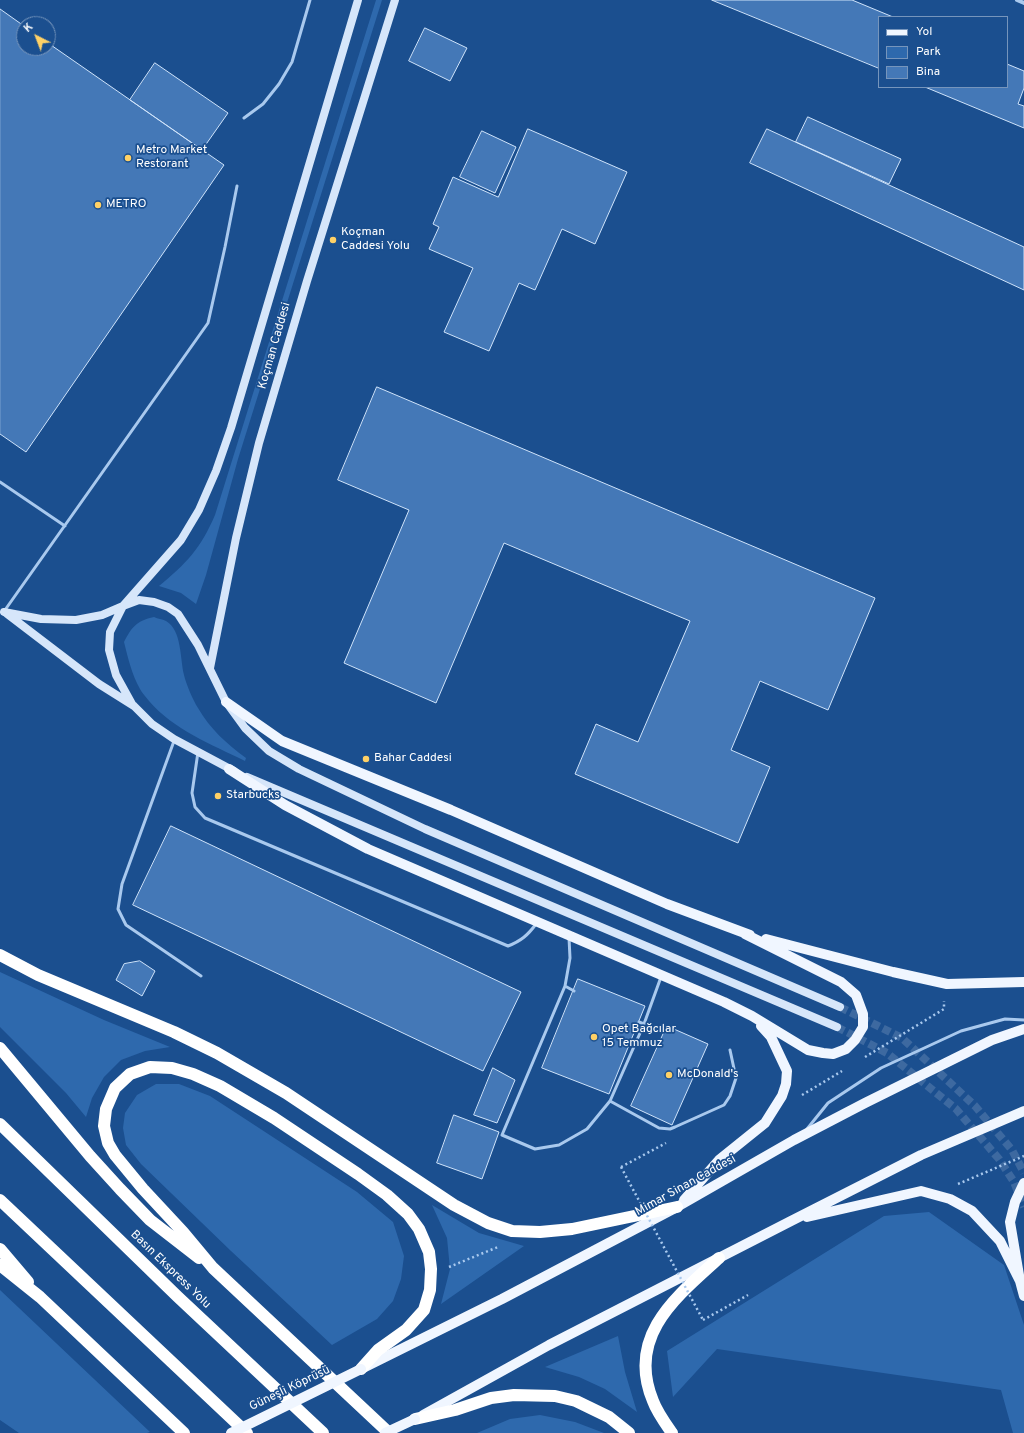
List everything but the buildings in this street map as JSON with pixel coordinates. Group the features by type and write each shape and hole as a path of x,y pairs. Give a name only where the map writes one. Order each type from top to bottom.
{"highway":[{"path":"0,954 38,975 174,1032 217,1053 286,1094 454,1205 488,1223 512,1231 540,1232 572,1229 677,1207"},
{"path":"0,1048 90,1156 150,1220 213,1268"},
{"path":"361,1368 378,1350 406,1330 424,1310 430,1290 431,1269 429,1252 420,1229 408,1214 387,1195 358,1174 274,1118 220,1086 192,1074 172,1068 150,1067 130,1074 115,1088 106,1110 104,1126 108,1143 115,1155 213,1268 389,1433"},
{"name":"Basın Ekspress Yolu","path":"0,1124 178,1298 323,1433"},
{"path":"0,1200 247,1433"},
{"path":"0,1249 18,1268 40,1297"},
{"path":"672,1433 653,1402 646,1380 645,1359 648,1347 653,1331 661,1316 685,1288 719,1258"},
{"path":"0,1265 40,1297 184,1433"},
{"path":"415,1419 456,1410 491,1398 514,1394 555,1396 576,1401 608,1417 629,1433"}],"main road":[{"name":"Koçman Caddesi","path":"123,606 181,540 199,510 216,471 231,428 358,0"},
{"name":"Koçman Caddesi","path":"210,668 236,538 259,443 306,281 395,0"},
{"path":"2,610 42,619 76,620 102,615 140,600 154,602 168,607 178,614 198,645 226,702 245,728 269,751 299,769 426,829 840,1007"},
{"path":"123,606 110,632 108,650 116,675 134,706"},
{"path":"2,610 99,684 134,706 152,724 174,739 229,769 285,805 368,849 724,1002 752,1016 808,1050 833,1054 846,1049 855,1040 863,1027 863,1014 856,995 841,982 745,934 667,904 451,810 282,741 226,702"},
{"path":"229,769 837,1027"},
{"path":"745,934 893,972 947,984 1024,982"},
{"path":"677,1207 719,1160 765,1123 782,1096 786,1084 787,1071 771,1037 752,1016"},
{"name":"Mimar Sinan Caddesi","path":"361,1368 502,1299 677,1207 802,1136 992,1040 1024,1028"},
{"path":"385,1433 415,1419 549,1345 921,1155 1024,1111"},
{"path":"1024,1183 1015,1202 1010,1222 1024,1296"},
{"path":"791,1221 921,1191 950,1199 972,1211 1000,1242 1020,1281"},
{"name":"Güneşli Köprüsü","path":"231,1433 361,1368"}],"street":[{"path":"1017,0 1024,3"}],"lane":[{"path":"244,118 263,104 279,84 292,62 310,0"},
{"path":"2,610 66,526 208,323 237,186"},
{"path":"0,482 66,526"},
{"path":"174,739 122,884 118,909 126,925 201,976"},
{"path":"198,752 192,793 195,807 205,818 508,946 519,942 527,936 537,922"},
{"path":"569,936 570,958 565,986 502,1135 535,1149 559,1144 586,1129 610,1101 644,1024 662,975"},
{"path":"565,986 574,991"},
{"path":"802,1136 828,1103 881,1068 961,1031 1005,1019 1024,1020"},
{"path":"639,1022 644,1024"},
{"path":"610,1101 660,1128 670,1129 675,1127 724,1104 730,1096 736,1078 730,1050"}],"path":[{"path":"863,1058 944,1009 944,998"},
{"path":"801,1096 842,1071"},
{"path":"667,1143 621,1167 703,1320 748,1295"},
{"path":"956,1185 1024,1156"},
{"path":"449,1267 498,1247"}],"green space":[{"path":"376,0 382,0 238,459 206,575 196,604 181,593 159,586 192,555 210,527 215,515"},
{"path":"154,617 166,621 175,631 180,645 186,683 203,716 219,736 246,758 245,761 181,728 149,701 137,684 132,672 124,642 135,625 143,620"},
{"path":"0,972 104,1020 170,1047 145,1051 121,1060 104,1077 92,1098 86,1117 66,1093 0,1027"},
{"path":"156,1084 179,1084 210,1096 357,1192 393,1222 404,1256 401,1279 393,1301 377,1319 332,1345 231,1251 141,1164 126,1145 123,1128 125,1113 137,1095"},
{"path":"432,1205 479,1233 524,1246 441,1304 450,1269 447,1238"},
{"path":"929,1212 1004,1265 1024,1325 1024,1433 1013,1433 1001,1390 717,1349 673,1397 667,1351 884,1216"},
{"path":"0,1290 150,1432 19,1433 0,1420"},
{"path":"618,1336 625,1372 637,1412 605,1389 579,1377 545,1367"},
{"path":"540,1415 575,1422 604,1433 477,1433 510,1419"}],"tunnel":[{"path":"840,1007 902,1038 975,1106 1012,1150 1024,1173"},
{"path":"837,1027 887,1053 956,1109 999,1159 1014,1182 1024,1207"}],"place":[{"name":"Metro Market Restorant","path":"128,158"},
{"name":"METRO","path":"98,205"},
{"name":"Koçman Caddesi Yolu","path":"333,240"},
{"name":"Bahar Caddesi","path":"366,759"},
{"name":"Starbucks","path":"218,796"},
{"name":"Opet Bağcılar 15 Temmuz","path":"594,1037"},
{"name":"McDonald's","path":"669,1075"}]}
